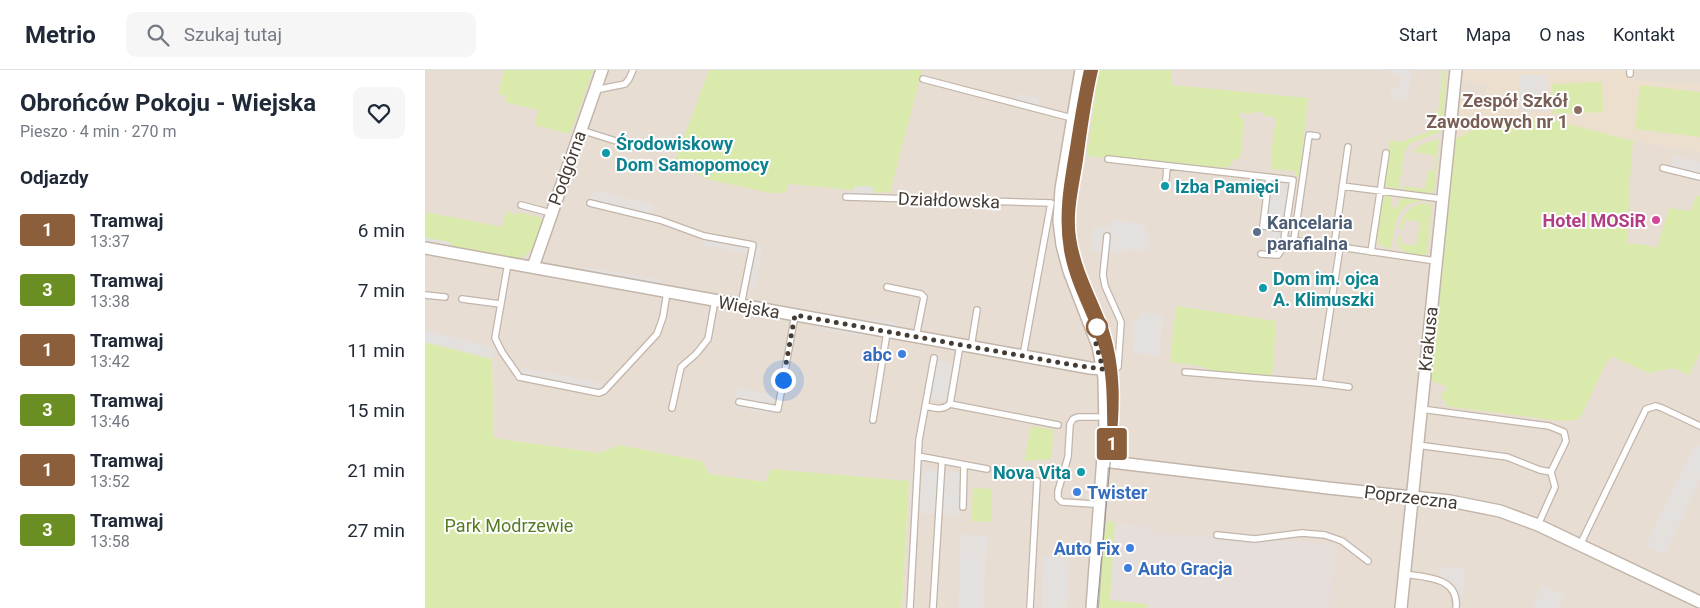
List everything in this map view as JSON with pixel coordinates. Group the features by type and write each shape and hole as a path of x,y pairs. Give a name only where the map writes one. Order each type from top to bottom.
{"street":[{"name":"Podgórna","path":"533,267 602,70"},
{"path":"1081,70 1055,203 1067,263 1098,346 1103,369 1105,393 1103,461 1092,608"},
{"name":"Krakusa","path":"1401,608 1456,70"},
{"name":"Wiejska","path":"425,248 965,346 1103,369"},
{"name":"Poprzeczna","path":"1103,461 1328,488 1412,496 1495,510 1538,525 1699,603"}],"lane":[{"path":"595,90 625,84 633,70"},
{"path":"923,79 1072,118"},
{"path":"581,130 635,147"},
{"path":"1261,254 1278,256 1289,239 1302,181 1309,135 1317,136"},
{"path":"1333,246 1348,147"},
{"path":"1371,252 1386,152"},
{"path":"1108,159 1293,180 1286,229 1289,239"},
{"path":"1166,179 1167,167"},
{"path":"1663,168 1700,177"},
{"path":"1269,177 1263,226 1286,229"},
{"path":"1342,186 1443,199"},
{"name":"Działdowska","path":"847,197 1055,203"},
{"path":"590,203 660,220 704,236 753,244 741,305"},
{"path":"1023,356 1055,203"},
{"path":"521,205 551,213"},
{"path":"1103,369 1119,367 1121,329 1118,315 1104,281 1107,236"},
{"path":"1289,239 1436,261"},
{"path":"1319,384 1340,247"},
{"path":"507,263 495,335 496,342 519,377 601,393 657,334 663,317 667,292"},
{"path":"887,287 924,296 916,337"},
{"path":"425,296 445,297"},
{"path":"462,300 500,304"},
{"path":"672,408 681,367 697,354 708,339 715,300"},
{"path":"926,406 939,409 950,404 965,346 977,310"},
{"path":"739,402 778,409 795,315"},
{"path":"873,420 887,332"},
{"path":"910,608 919,440 934,358"},
{"path":"1185,372 1349,387"},
{"path":"950,404 1058,424"},
{"path":"1580,545 1646,409 1656,406 1700,426"},
{"path":"1421,409 1549,426 1565,434 1566,441 1551,472 1555,487 1538,525"},
{"path":"1093,504 1062,502 1058,498 1058,491 1068,457 1070,424 1073,419 1078,417 1098,418"},
{"path":"1417,445 1507,458 1551,472"},
{"path":"918,456 987,469"},
{"path":"933,608 942,461"},
{"path":"963,507 965,465"},
{"path":"1030,608 1037,481"},
{"path":"1217,535 1255,539 1302,533 1325,535 1342,541 1368,560"},
{"path":"1404,574 1441,581 1454,592 1457,601 1456,608"}],"shaded area":[{"path":"425,70 1075,70 1055,190 1057,226 1098,355 1101,429 1088,608 902,608 909,481 765,482 709,474 702,461 619,445 599,453 494,438 492,359 425,342"},
{"path":"1085,70 1700,70 1700,608 1147,608 1110,601 1115,523 1103,521 1109,396 1065,245 1063,207"},
{"path":"1388,70 1411,70 1408,100 1390,98 1391,88 1399,89 1401,75 1388,73"},
{"name":"Zespół Szkół Zawodowych nr 1","path":"1462,70 1635,70 1635,80 1700,85 1700,152 1633,141 1453,140 1458,99 1485,101 1487,83 1461,81"},
{"path":"1519,75 1547,75 1547,111 1519,111"},
{"path":"1018,93 1040,98 1040,109 1014,103"},
{"path":"1674,156 1700,162 1700,177 1671,170"},
{"path":"1269,177 1293,180 1278,255 1263,254 1267,227 1263,226"},
{"path":"855,186 873,187 874,198 853,197"},
{"path":"593,190 653,205 650,218 590,203"},
{"path":"1113,220 1144,224 1150,242 1147,251 1122,249 1121,254 1091,251 1093,227 1108,228 1109,221 1113,222"},
{"path":"704,236 747,244 746,253 702,245"},
{"path":"425,238 449,242 453,248 425,248"},
{"path":"753,245 763,246 755,289 745,287"},
{"path":"586,267 660,280 666,286 578,270"},
{"path":"730,308 771,315 764,319 736,313"},
{"path":"1140,313 1163,314 1160,356 1134,353 1132,325 1139,318"},
{"path":"869,318 897,323 902,329 865,332 857,336 820,329 815,323 861,322"},
{"path":"425,330 495,348 492,359 425,342"},
{"path":"938,361 954,363 946,402 930,399"},
{"path":"521,368 601,383 599,393 519,377"},
{"path":"737,388 774,395 771,414 734,407"},
{"path":"1695,444 1700,446 1700,479 1664,555 1646,546"},
{"path":"922,470 961,472 958,516 919,513"},
{"path":"1115,522 1154,527 1154,533 1335,544 1330,608 1145,608 1110,601"},
{"path":"961,534 987,536 984,608 958,608"},
{"path":"1044,557 1069,558 1066,608 1041,608"},
{"path":"1442,566 1465,569 1462,602 1456,601 1456,597 1439,580"},
{"path":"1542,585 1565,596 1559,608 1532,608"}],"green space":[{"path":"504,70 593,70 570,134 535,125 538,110 505,102 506,96 498,94"},
{"path":"709,70 922,70 890,193 874,192 873,187 856,186 853,190 788,184 786,193 771,193 707,179 675,161"},
{"path":"1100,70 1172,70 1171,85 1308,98 1299,177 1295,176 1295,171 1271,169 1276,117 1265,116 1261,111 1240,113 1240,118 1244,119 1240,159 1233,159 1232,164 1220,170 1087,156"},
{"path":"1443,70 1446,70 1443,129 1440,132 1410,143 1404,152 1399,189 1387,187 1385,184 1390,140 1401,142 1436,129"},
{"path":"1602,82 1603,112 1553,114 1552,84"},
{"path":"1640,85 1700,92 1700,137 1635,129"},
{"path":"1495,119 1553,120 1633,141 1627,244 1641,244 1657,248 1669,208 1691,211 1696,196 1700,196 1700,352 1689,375 1673,368 1649,373 1611,356 1579,420 1561,421 1445,406 1446,400 1441,399 1442,392 1446,392 1447,387 1429,379 1453,140"},
{"path":"1439,139 1434,192 1404,190 1404,186 1425,189 1428,171 1434,171 1436,156 1414,152 1420,145"},
{"path":"1387,194 1392,199 1392,207 1397,208 1399,201 1406,196 1432,201 1420,201 1411,204 1400,213 1394,229 1391,249 1379,245 1377,237 1382,198"},
{"path":"1418,204 1432,204 1427,254 1421,256 1402,251 1397,243 1398,237 1402,238 1401,244 1416,246 1420,222 1405,220 1403,229 1399,229 1405,214"},
{"path":"425,212 502,227 506,212 518,215 519,212 544,219 535,244 527,254 516,259 453,248 449,242 425,238"},
{"path":"1176,306 1276,321 1272,376 1211,370 1200,366 1170,362"},
{"name":"Park Modrzewie","path":"425,342 492,359 494,438 599,453 619,445 702,461 709,474 765,482 771,469 909,481 902,608 425,608"},
{"path":"1031,426 1054,430 1051,459 1024,461"},
{"path":"973,488 992,489 991,522 971,521"},
{"path":"1103,521 1115,522 1110,600 1147,604 1147,608 1096,608"}],"tram line":[{"name":"1","path":"1088,70 1069,174 1065,204 1066,233 1072,265 1097,327 1107,361 1111,396 1112,444 1115,399 1111,352 1078,265 1072,237 1071,217 1071,204 1094,70"},
{"path":"1094,70 1071,204 1071,217 1076,255 1113,360 1114,421 1097,608"}],"place":[{"name":"Zespół Szkół Zawodowych nr 1","path":"1578,110"},
{"name":"Środowiskowy Dom Samopomocy","path":"606,153"},
{"name":"Izba Pamięci","path":"1165,186"},
{"name":"Hotel MOSiR","path":"1656,220"},
{"name":"Kancelaria parafialna","path":"1257,232"},
{"name":"Dom im. ojca A. Klimuszki","path":"1263,288"},
{"name":"abc","path":"902,354"},
{"name":"Nova Vita","path":"1081,472"},
{"name":"Twister","path":"1077,492"},
{"name":"Auto Fix","path":"1130,548"},
{"name":"Auto Gracja","path":"1128,568"}],"route":[{"path":"783,380 795,315 1103,369 1093,333 1097,327"}]}
